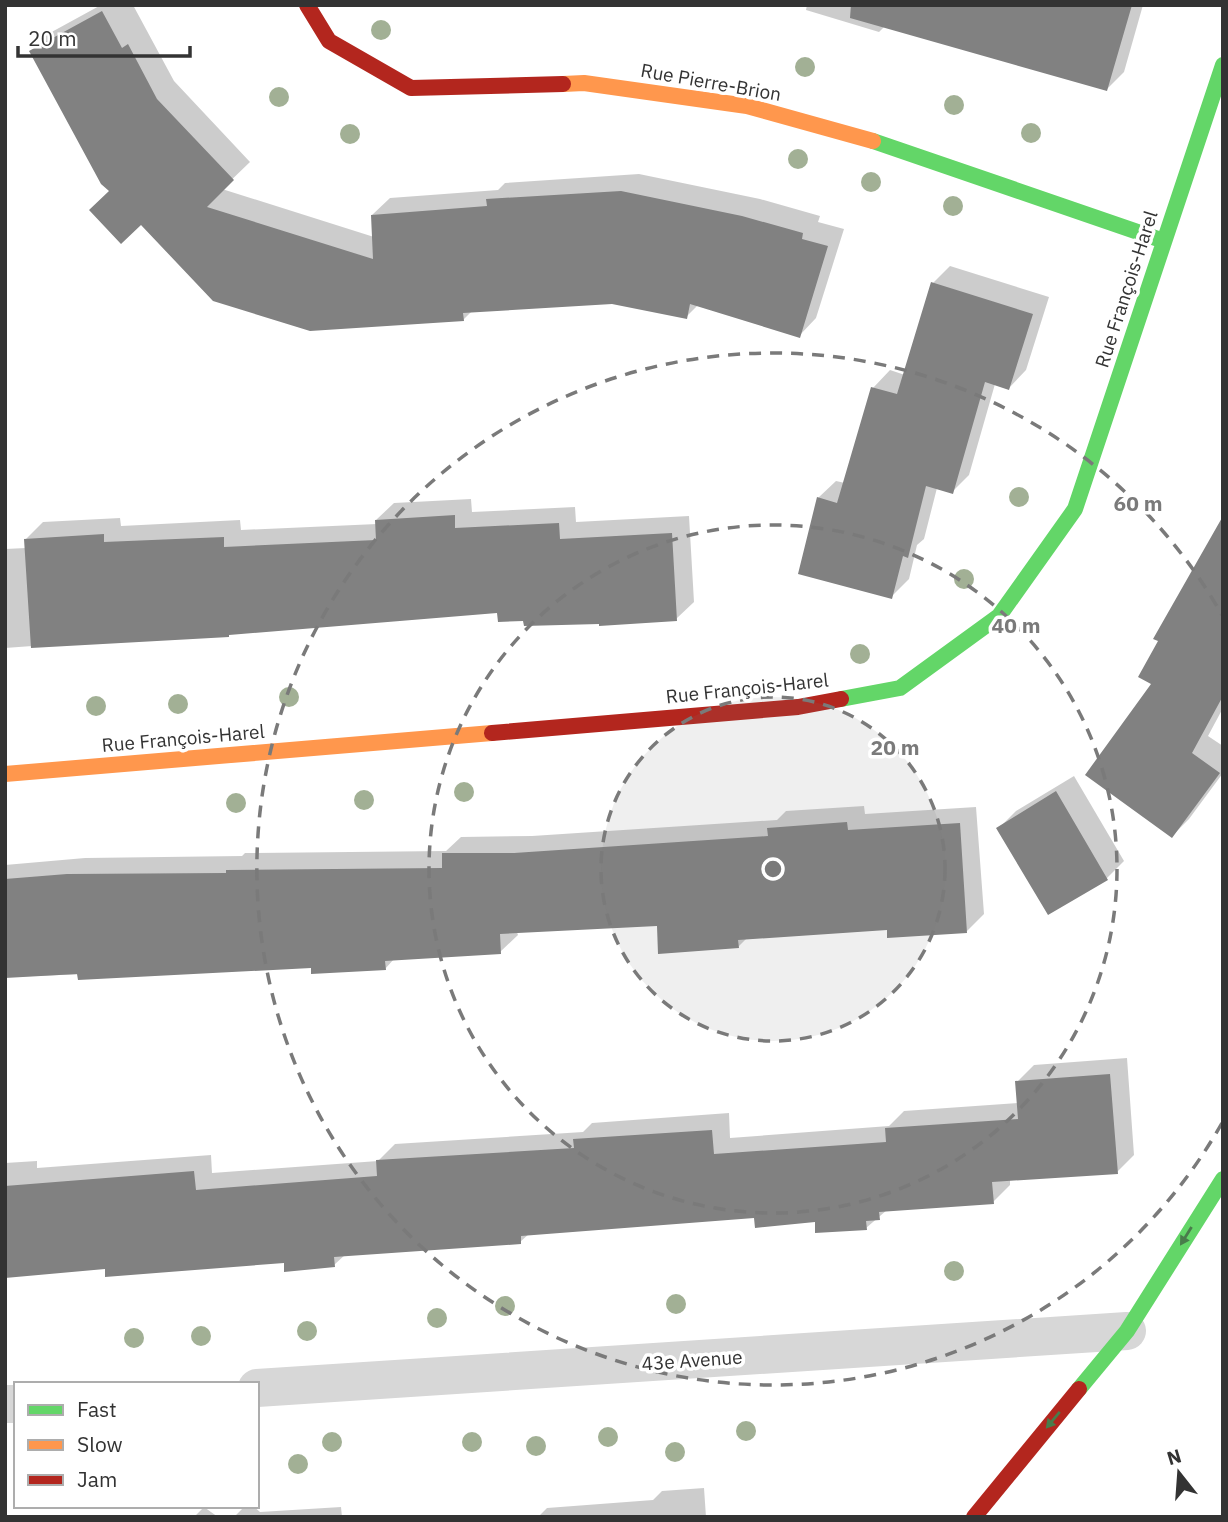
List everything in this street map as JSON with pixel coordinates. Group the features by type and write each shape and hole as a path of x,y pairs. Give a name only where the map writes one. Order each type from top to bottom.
{"street":[{"name":"Rue Pierre-Brion","path":"307,5 330,41 411,88 584,83 747,106 852,134 1164,241"},
{"name":"Rue François-Harel","path":"5,774 798,707 900,688 999,616 1075,509 1223,65"},
{"path":"974,1517 1127,1331 1223,1179"},
{"name":"43e Avenue","path":"259,1388 1127,1331"}],"building":[{"path":"851,5 1132,5 1107,91 850,18"},
{"path":"102,11 122,48 128,44 157,99 234,180 207,207 373,259 371,215 487,206 486,199 621,191 742,216 803,233 802,239 828,246 800,338 690,304 687,319 612,304 463,313 464,321 310,331 213,301 141,225 121,244 89,210 109,191 101,184 29,51"},
{"path":"931,282 1033,314 1009,390 985,382 953,494 926,486 908,558 903,556 892,599 798,574 817,497 837,503 871,387 897,394"},
{"path":"455,515 455,528 559,523 560,539 672,533 677,621 599,626 524,626 523,621 498,622 497,613 229,637 31,648 24,539 104,534 104,542 224,537 224,547 376,540 375,520"},
{"path":"1223,516 1223,696 1192,753 1220,773 1172,838 1085,775 1151,684 1138,677 1158,641 1153,639"},
{"path":"1056,791 1108,880 1048,915 996,828"},
{"path":"847,822 848,830 960,823 967,933 887,938 887,930 738,940 739,948 658,954 657,926 500,934 501,954 385,961 386,970 311,974 311,968 78,980 77,974 5,978 5,879 67,874 442,868 442,853 514,853 768,836 767,828"},
{"path":"1110,1074 1118,1174 992,1182 994,1204 879,1212 880,1220 866,1221 867,1230 815,1233 815,1222 755,1228 754,1218 521,1236 521,1244 334,1257 335,1267 284,1272 284,1263 105,1277 105,1269 5,1278 5,1186 194,1171 196,1190 377,1176 376,1160 574,1148 573,1139 712,1130 714,1154 886,1142 885,1128 1018,1119 1015,1081"}],"traffic: fast":[{"path":"841,699 900,688 999,616 1075,509 1223,65"},
{"path":"873,141 1164,241"},
{"path":"1079,1389 1127,1331 1223,1179"}],"traffic: slow":[{"path":"563,84 584,83 747,106 873,141"},
{"path":"5,774 492,733"}],"traffic: jam":[{"path":"307,5 329,41 411,88 563,84"},
{"path":"492,733 798,707 841,699"},
{"path":"974,1517 1079,1389"}]}
